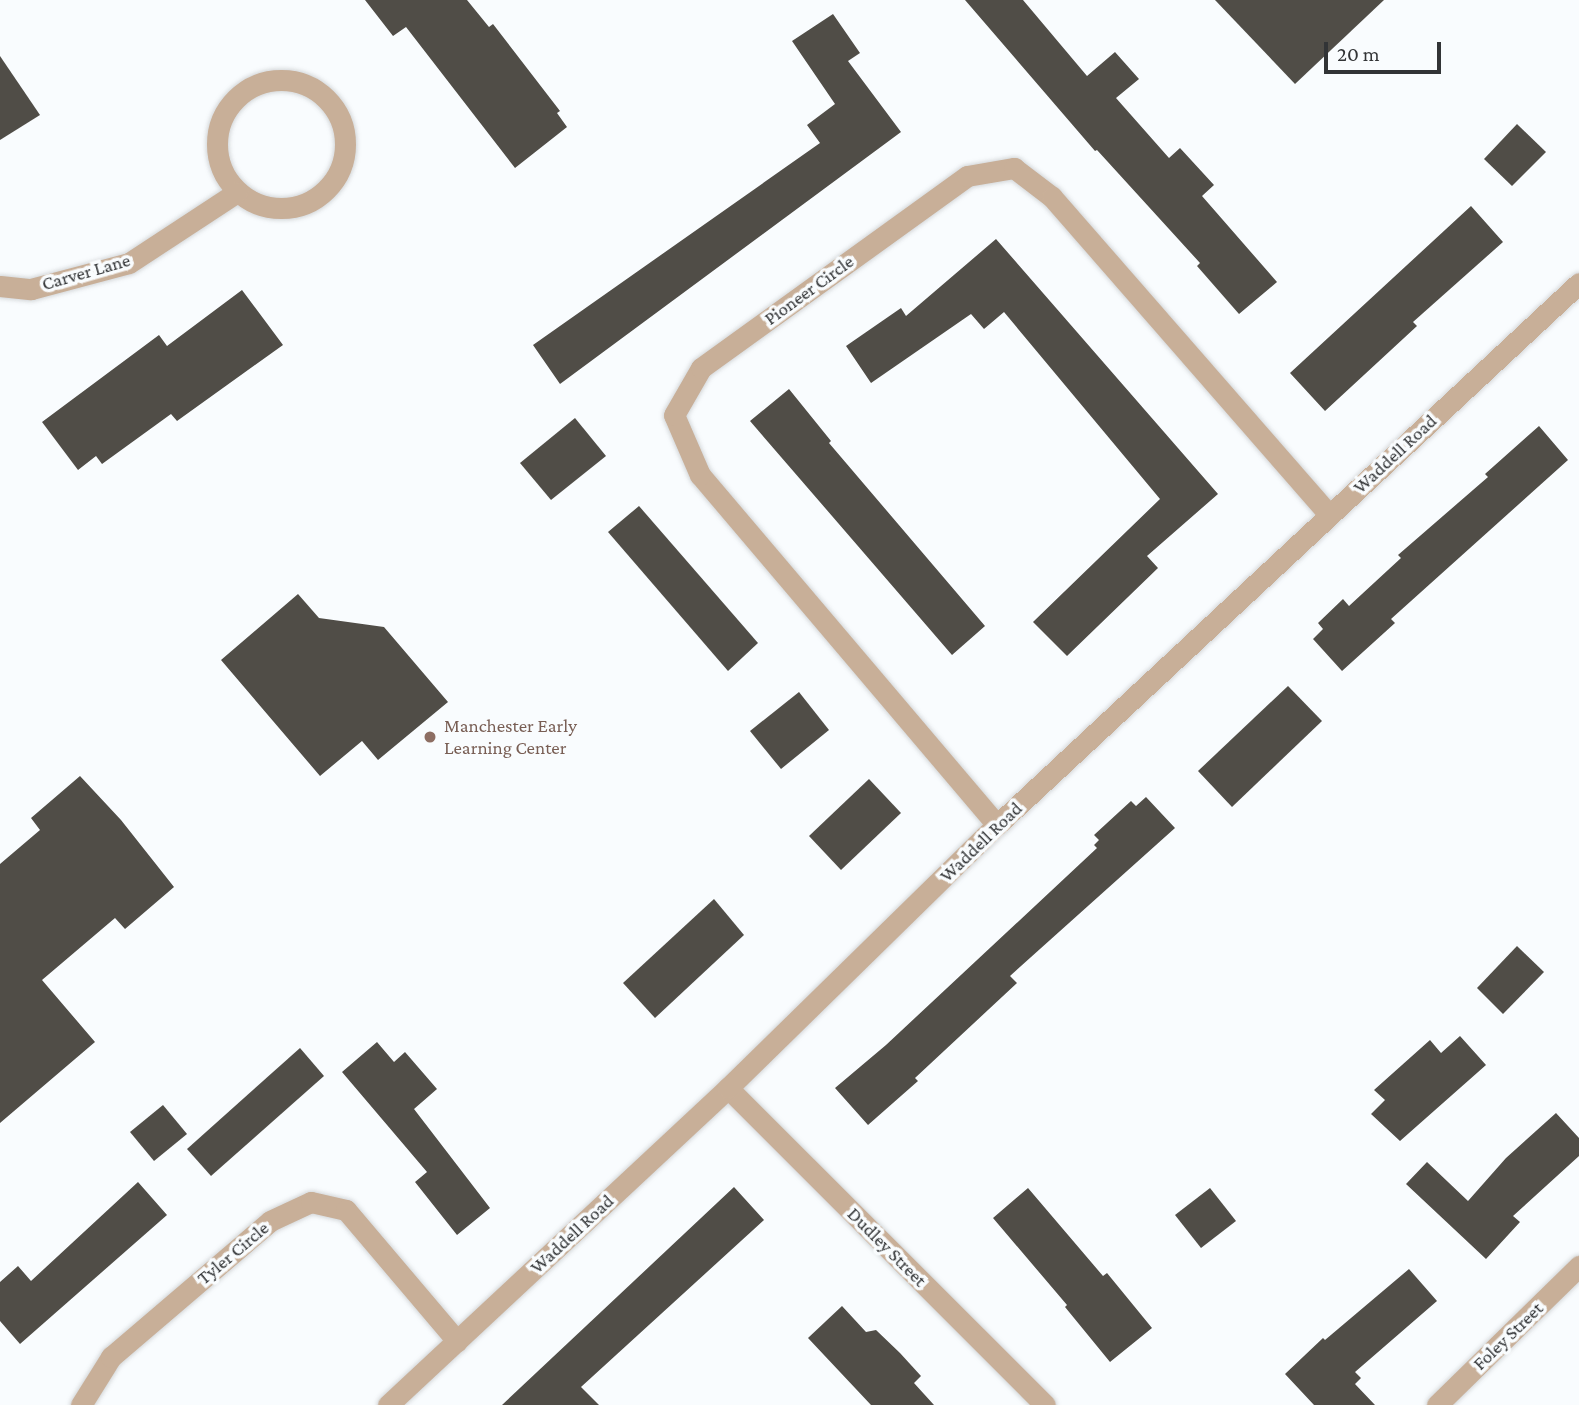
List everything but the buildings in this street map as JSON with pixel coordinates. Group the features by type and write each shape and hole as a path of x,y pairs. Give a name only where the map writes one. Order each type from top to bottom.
{"street":[{"path":"268,80 291,80 312,87 330,101 341,118 346,141 344,163 334,183 314,201 292,208 270,208 248,200 237,192 224,174 217,152 218,130 231,103 247,88 268,80"},
{"name":"Pioneer Circle","path":"997,825 700,475 674,415 701,368 967,176 1014,168 1052,197 1329,515"},
{"name":"Carver Lane","path":"0,286 31,289 130,263 237,192"},
{"name":"Waddell Road","path":"388,1405 728,1088 997,825 1579,283"},
{"name":"Dudley Street","path":"728,1088 1045,1405"},
{"name":"Tyler Circle","path":"81,1405 111,1357 270,1221 311,1202 346,1210 457,1341"},
{"name":"Foley Street","path":"1437,1405 1579,1266"}],"place":[{"name":"Manchester Early Learning Center","path":"430,737"}]}
